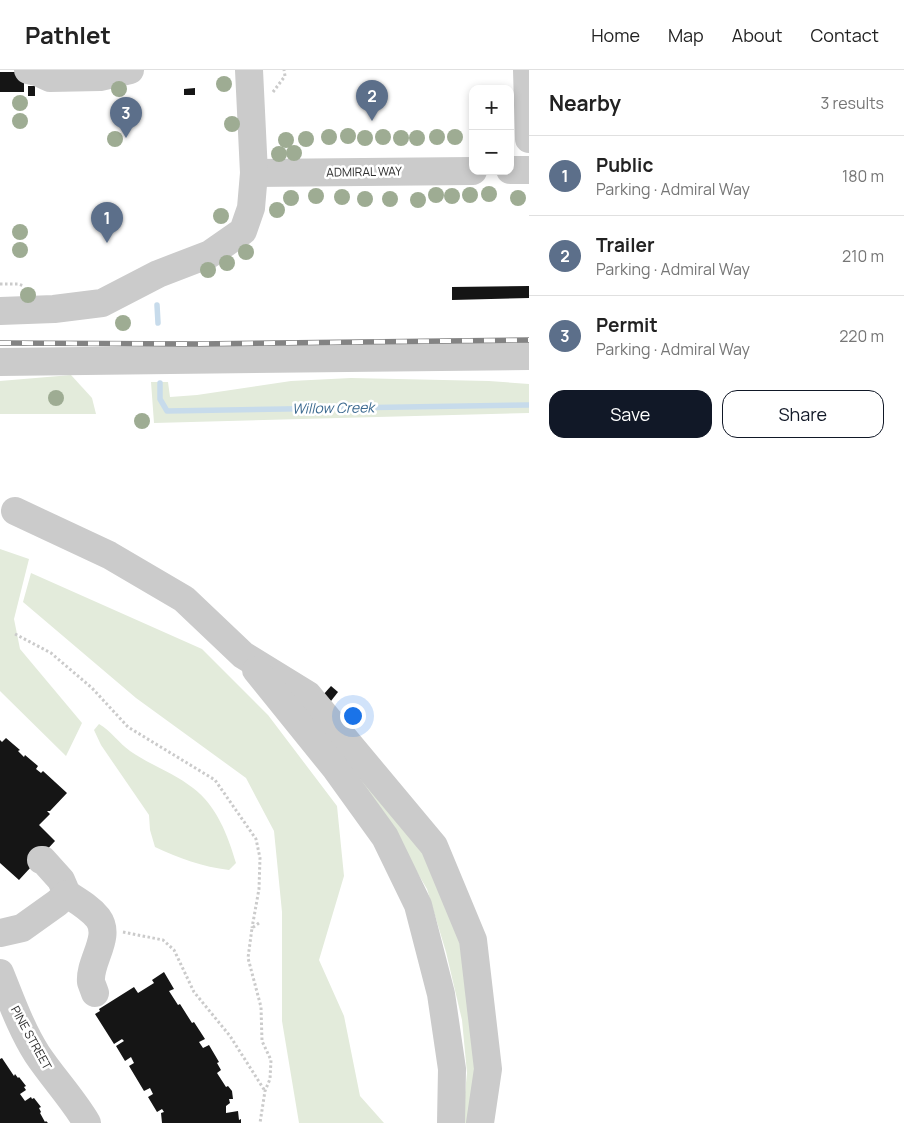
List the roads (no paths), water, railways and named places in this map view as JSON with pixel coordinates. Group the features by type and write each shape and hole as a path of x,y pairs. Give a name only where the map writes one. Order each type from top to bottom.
{"street":[{"path":"28,70 50,78 100,77 130,70"},
{"path":"0,311 54,309 102,303 158,274 210,254 244,231 251,208 254,173 249,70"},
{"path":"527,70 529,139"},
{"path":"514,170 529,170"},
{"name":"ADMIRAL WAY","path":"254,173 469,171"},
{"path":"0,362 529,356"},
{"path":"15,510 109,555 184,599 244,655 336,769 385,837 418,905 442,994 452,1068 452,1123"},
{"path":"244,655 308,695 434,846 473,940 488,1069 480,1123"},
{"path":"41,860 55,872 67,894 99,919 103,938 95,961 91,982 96,993"},
{"path":"0,933 22,928 67,894"},
{"name":"PINE STREET","path":"0,973 15,1013 36,1052 79,1109 87,1123"}],"waterway":[{"name":"Willow Creek","path":"157,305 158,323"},
{"name":"Willow Creek","path":"160,383 160,399 167,411 529,405"}],"railway":[{"path":"0,343 198,344 529,340"}],"place":[{"name":"Trailer","path":"372,121"},
{"name":"Permit","path":"126,138"},
{"name":"Public","path":"107,243"}]}
